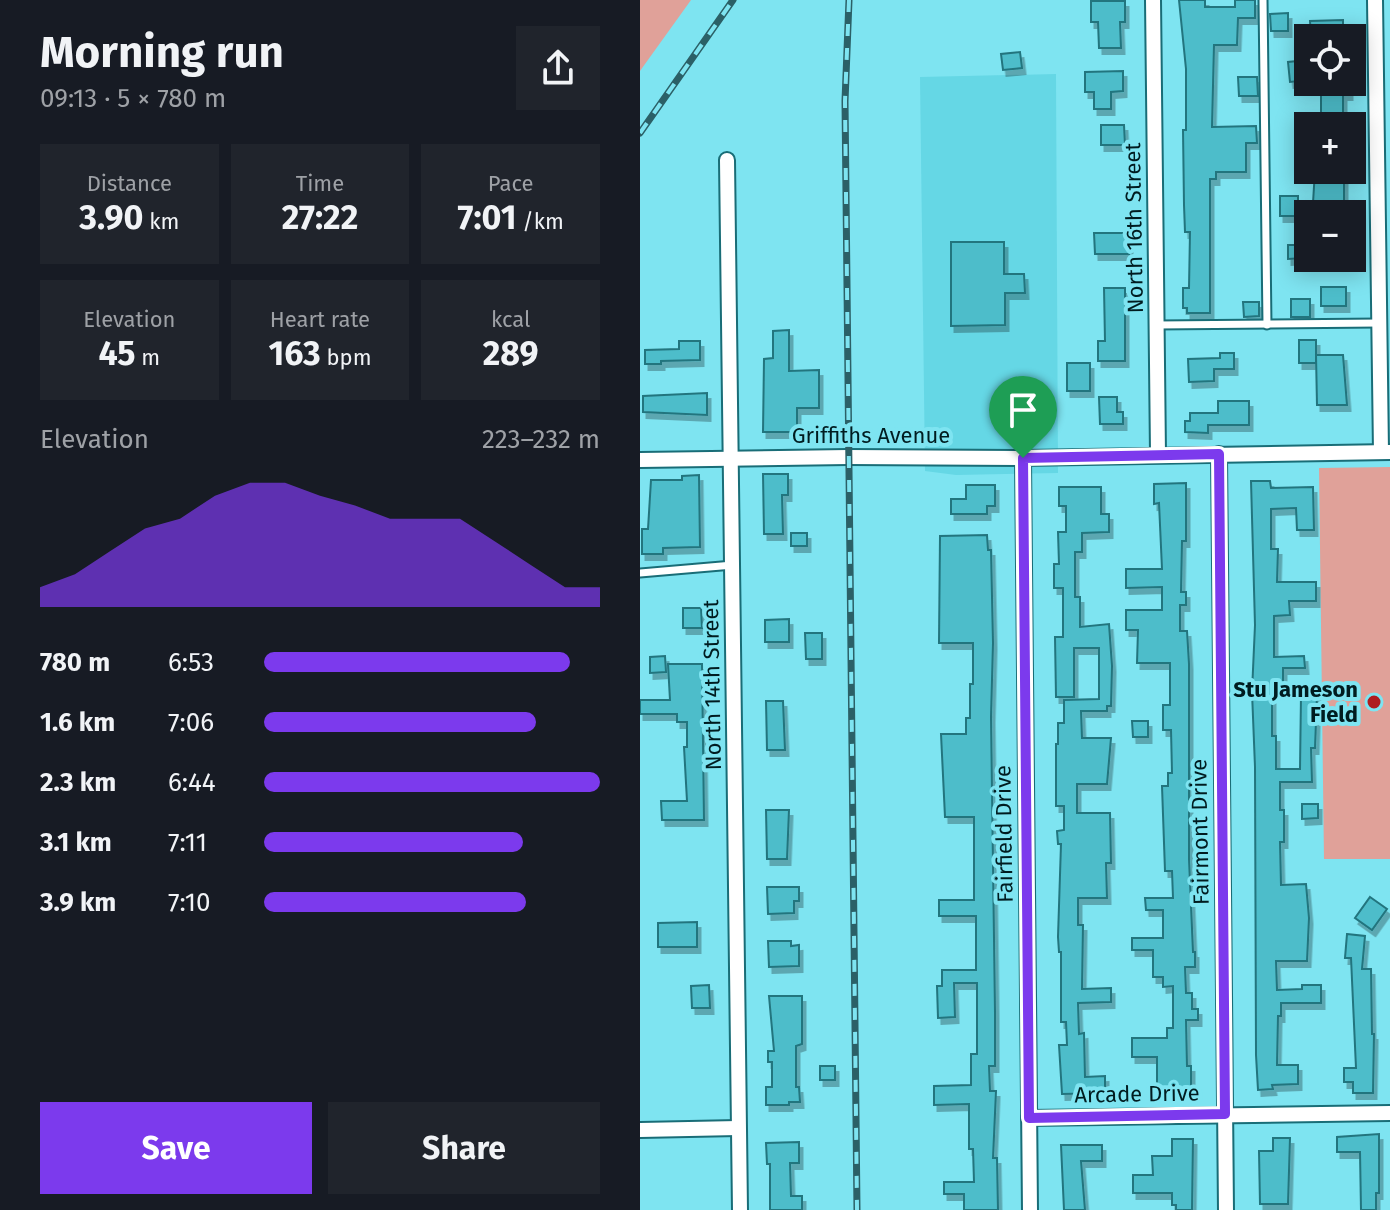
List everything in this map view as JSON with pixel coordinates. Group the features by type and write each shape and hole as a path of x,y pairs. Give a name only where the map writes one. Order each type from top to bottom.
{"street":[{"name":"North 16th Street","path":"1153,0 1158,454"},
{"path":"1375,0 1385,452"},
{"name":"North 14th Street","path":"727,160 740,1210"},
{"name":"Griffiths Avenue","path":"640,460 1385,452"},
{"name":"Fairmont Drive","path":"1219,454 1226,1210"},
{"name":"Fairfield Drive","path":"1023,458 1030,1210"},
{"name":"Arcade Drive","path":"1029,1118 1390,1113"},
{"path":"640,1130 738,1128"}],"lane":[{"path":"1263,0 1267,325"},
{"path":"1157,325 1380,323"},
{"path":"640,573 733,565"}],"shaded area":[{"path":"640,0 691,0 640,71"},
{"path":"1056,74 1058,473 956,475 925,471 920,77"},
{"path":"1390,467 1390,859 1324,859 1319,468"}],"building":[{"path":"1179,0 1205,0 1205,7 1235,7 1235,0 1255,0 1255,18 1238,18 1237,45 1214,45 1212,127 1256,126 1257,143 1246,143 1246,172 1216,172 1216,179 1210,179 1210,313 1187,313 1187,308 1183,308 1183,288 1189,288 1190,232 1185,232 1183,130 1186,130 1186,69"},
{"path":"1091,1 1125,1 1125,22 1120,22 1121,48 1099,48 1098,22 1091,22"},
{"path":"1288,13 1288,31 1271,31 1270,14"},
{"path":"1343,20 1343,24 1310,24 1310,21"},
{"path":"1020,52 1022,68 1003,70 1001,54"},
{"path":"1294,61 1294,82 1290,82 1288,62"},
{"path":"1123,71 1123,91 1111,92 1111,109 1094,109 1094,92 1085,92 1085,72"},
{"path":"1238,77 1257,77 1258,96 1239,96"},
{"path":"1321,96 1343,96 1343,112 1321,112"},
{"path":"1101,125 1124,125 1125,145 1101,145"},
{"path":"1314,184 1344,184 1344,200 1313,200"},
{"path":"1280,196 1298,196 1298,200 1294,200 1294,216 1280,216"},
{"path":"1094,233 1129,233 1129,254 1095,254"},
{"path":"951,242 1004,242 1004,274 1024,274 1025,293 1005,293 1005,325 951,326"},
{"path":"1288,245 1294,245 1294,259 1288,259"},
{"path":"1321,287 1346,287 1346,306 1321,306"},
{"path":"1104,288 1125,288 1125,361 1098,361 1098,341 1105,341"},
{"path":"1291,299 1310,299 1310,317 1291,317"},
{"path":"1243,302 1259,302 1259,316 1244,317"},
{"path":"789,330 789,371 819,370 819,408 797,408 797,432 763,432 764,359 773,358 773,331"},
{"path":"1299,340 1316,340 1316,363 1299,363"},
{"path":"679,341 700,341 700,360 645,364 645,350 679,349"},
{"path":"1220,353 1234,353 1234,369 1214,369 1214,381 1189,382 1188,359 1220,358"},
{"path":"1316,355 1343,355 1347,405 1317,405"},
{"path":"1067,363 1090,363 1090,391 1067,391"},
{"path":"707,393 707,415 643,412 643,396"},
{"path":"1099,397 1117,397 1117,412 1123,412 1123,424 1100,424"},
{"path":"1218,401 1249,401 1249,425 1208,425 1208,433 1185,432 1185,421 1190,421 1190,413 1218,413"},
{"path":"763,474 788,474 788,495 782,495 783,534 764,534"},
{"path":"699,475 700,547 663,548 663,554 642,554 642,529 648,529 651,480 682,480 682,476"},
{"path":"1251,481 1270,481 1271,488 1313,487 1314,530 1297,530 1296,508 1271,509 1271,549 1278,549 1277,582 1316,582 1316,601 1289,601 1290,615 1274,616 1274,657 1304,656 1305,668 1283,668 1283,692 1272,692 1272,736 1276,736 1276,769 1300,769 1301,695 1317,695 1315,748 1311,748 1312,782 1280,782 1280,810 1284,810 1284,842 1280,842 1281,885 1306,884 1309,918 1307,961 1276,961 1277,990 1321,985 1321,1003 1281,1003 1277,1065 1298,1065 1298,1084 1272,1085 1273,1089 1258,1090 1252,692 1255,625"},
{"path":"1186,483 1186,541 1182,541 1181,592 1186,592 1186,605 1180,605 1180,631 1187,631 1189,664 1189,859 1195,967 1185,967 1186,993 1192,993 1192,1009 1198,1009 1198,1020 1186,1020 1191,1088 1157,1088 1157,1057 1132,1057 1132,1038 1167,1038 1167,1028 1173,1028 1173,986 1163,987 1163,977 1153,977 1153,950 1132,950 1132,938 1163,938 1163,910 1146,910 1145,898 1173,898 1172,871 1165,871 1162,786 1168,786 1168,773 1172,773 1171,730 1163,730 1163,705 1170,705 1170,663 1137,663 1138,630 1126,630 1126,610 1162,610 1162,587 1126,588 1126,569 1162,569 1159,503 1154,504 1154,484"},
{"path":"966,485 995,485 995,506 987,506 987,514 951,514 951,499 966,499"},
{"path":"1059,487 1101,487 1101,514 1109,514 1109,532 1082,533 1082,552 1075,552 1075,597 1080,597 1080,627 1109,624 1112,666 1111,706 1107,706 1107,711 1081,711 1082,738 1111,738 1107,784 1077,784 1077,813 1110,813 1111,863 1106,863 1107,898 1078,898 1078,925 1083,925 1082,989 1111,988 1111,1002 1078,1003 1079,1034 1084,1033 1085,1077 1105,1076 1105,1093 1062,1094 1059,1045 1067,1045 1066,1022 1061,1022 1061,952 1058,937 1061,844 1058,844 1057,831 1064,830 1064,806 1056,806 1056,744 1058,723 1064,723 1064,700 1099,699 1099,648 1074,648 1074,697 1056,697 1055,637 1063,637 1063,588 1054,588 1054,564 1059,564 1058,532 1066,532 1066,506 1059,506"},
{"path":"791,533 807,533 807,546 791,546"},
{"path":"987,535 988,550 991,550 993,643 991,717 995,1012 995,1066 989,1066 990,1091 996,1091 993,1158 997,1158 998,1210 964,1210 964,1194 944,1194 944,1182 974,1182 973,1149 969,1149 969,1104 934,1105 934,1086 971,1085 971,1054 977,1054 977,983 954,983 955,1017 938,1018 937,986 942,986 942,970 976,970 976,916 939,916 939,900 974,900 974,817 945,817 941,734 966,734 966,718 970,718 970,684 973,684 973,643 939,643 940,536"},
{"path":"683,608 701,608 702,628 683,628"},
{"path":"789,619 789,642 765,642 765,620"},
{"path":"805,633 822,633 822,659 806,659"},
{"path":"665,656 666,672 650,673 650,657"},
{"path":"668,664 702,664 704,820 662,820 661,801 687,801 684,747 687,747 687,722 677,722 677,714 640,714 640,700 670,700"},
{"path":"766,701 783,701 785,750 767,750"},
{"path":"1132,721 1148,721 1148,737 1133,737"},
{"path":"1302,804 1318,804 1318,818 1302,819"},
{"path":"766,810 789,810 787,859 767,859"},
{"path":"767,887 799,887 799,901 794,901 794,913 768,914"},
{"path":"1370,897 1387,909 1372,930 1355,918"},
{"path":"697,922 697,947 658,947 658,923"},
{"path":"1347,934 1365,936 1362,969 1371,969 1373,1093 1353,1093 1353,1082 1344,1082 1344,1068 1356,1068 1351,958 1345,958"},
{"path":"768,941 791,941 791,946 799,945 799,966 769,967"},
{"path":"709,985 710,1008 692,1008 691,986"},
{"path":"769,996 802,996 802,1044 796,1046 796,1087 799,1087 800,1102 789,1102 789,1105 766,1105 766,1087 772,1087 772,1062 768,1062 768,1051 774,1051"},
{"path":"820,1066 835,1066 835,1080 820,1080"},
{"path":"1379,1134 1376,1210 1361,1210 1360,1152 1337,1152 1337,1137"},
{"path":"1273,1138 1290,1138 1288,1204 1260,1204 1259,1151 1273,1151"},
{"path":"1172,1139 1193,1139 1192,1210 1176,1210 1176,1205 1172,1205 1172,1193 1133,1193 1133,1175 1153,1175 1152,1156 1172,1156"},
{"path":"799,1142 799,1163 790,1163 791,1196 802,1196 802,1210 770,1210 770,1164 767,1164 766,1143"},
{"path":"1061,1145 1102,1145 1102,1161 1081,1161 1085,1210 1064,1210"}],"railway":[{"path":"640,133 733,0"},
{"path":"849,0 845,101 857,1210"}],"place":[{"name":"Stu Jameson Field","path":"1374,702"}],"route":[{"path":"1219,454 1225,1114 1029,1118 1023,458 1219,454"}]}
